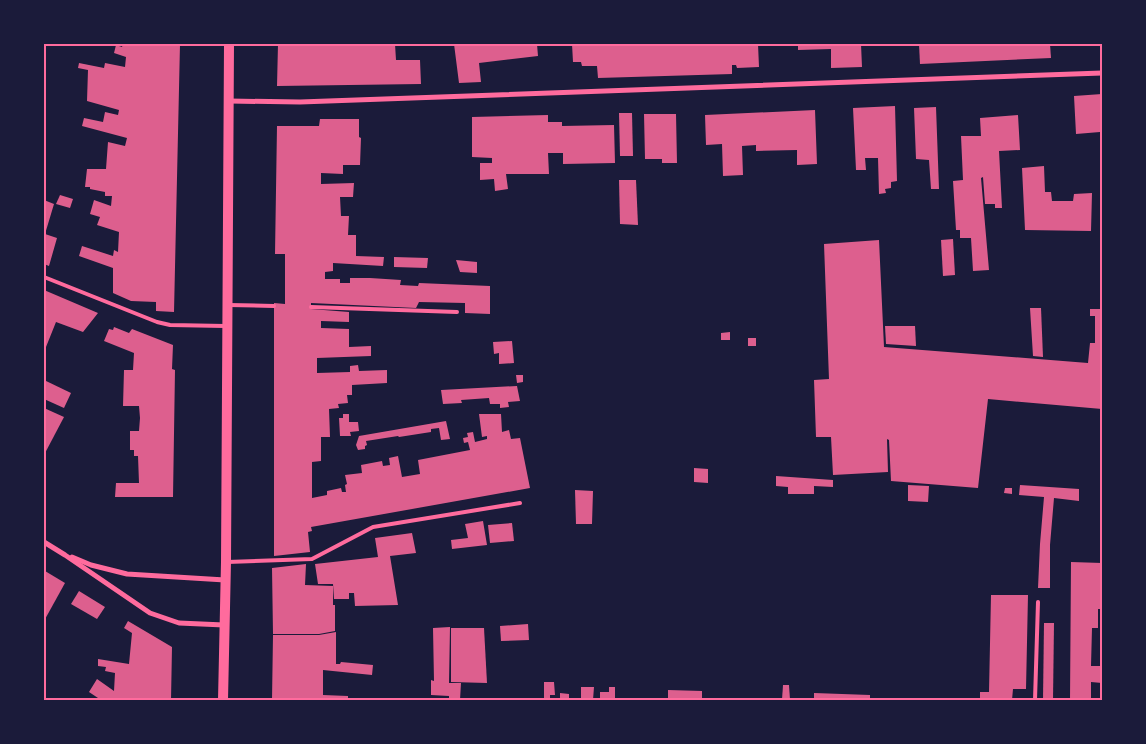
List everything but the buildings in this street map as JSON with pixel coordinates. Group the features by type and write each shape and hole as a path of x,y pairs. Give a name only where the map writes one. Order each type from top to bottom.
{"main road":[{"path":"223,700 226,562 229,44"}],"street":[{"path":"229,101 320,101 1102,74"},
{"path":"44,542 65,554 136,604 163,619 179,623 224,625"},
{"path":"65,554 91,565 127,574 225,580"}],"lane":[{"path":"44,277 157,322 170,325 228,326"},
{"path":"228,305 274,306"},
{"path":"311,307 457,312"},
{"path":"226,562 312,559 372,527 520,502"},
{"path":"1035,700 1038,602"}]}
